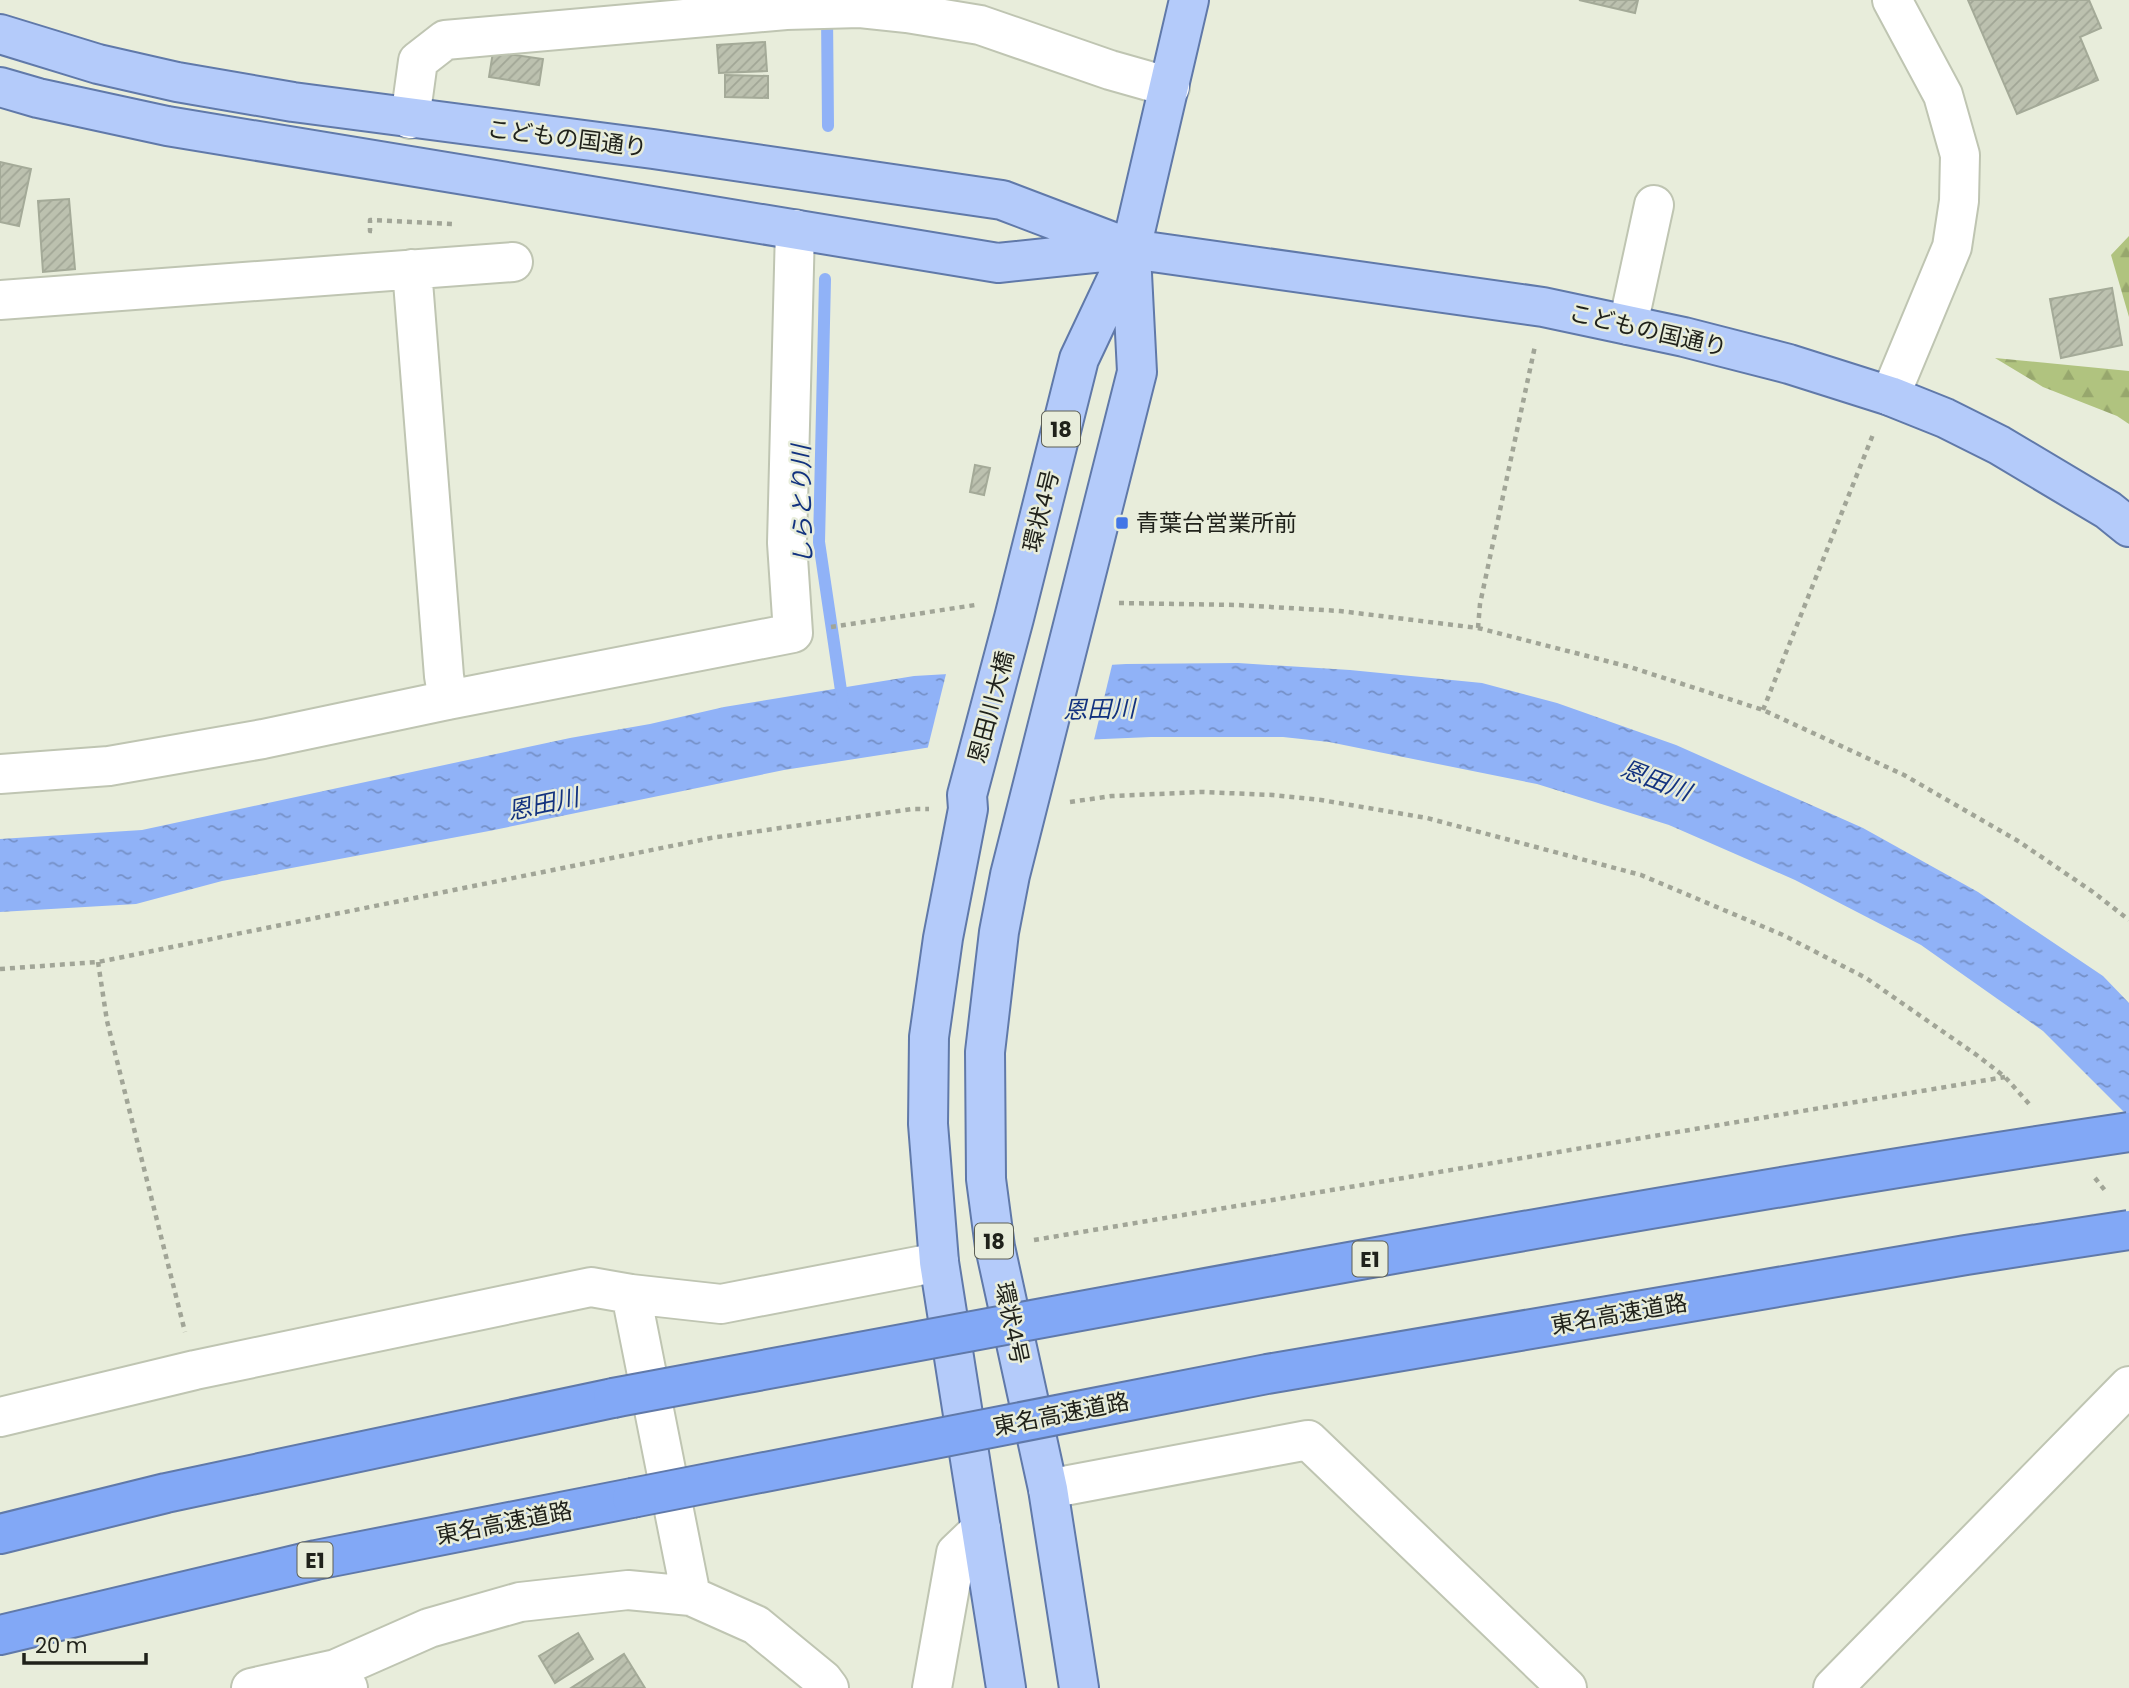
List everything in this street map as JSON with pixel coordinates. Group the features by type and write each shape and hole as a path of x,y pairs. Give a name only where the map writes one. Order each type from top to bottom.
{"highway":[{"name":"E1","path":"0,1534 166,1493 613,1398 1268,1276 1947,1159 2129,1132"},
{"name":"東名高速道路","path":"0,1635 316,1560 1267,1374 1952,1257 2129,1230"}],"main road":[{"name":"環状4号","path":"1014,618 1079,359 1131,248 1189,0"},
{"name":"こどもの国通り","path":"0,34 98,64 177,82 410,119 653,149 1002,200 1131,248 1544,307 1628,325 1789,363 1890,396 1945,418 1999,445 2108,510 2129,527"},
{"name":"こどもの国通り","path":"0,87 167,126 998,263 1131,248"},
{"name":"環状4号","path":"1079,1688 1048,1489 995,1247 986,1179 985,1052 999,932 1010,875 1137,372 1131,248"},
{"name":"恩田川大橋","path":"939,1262 928,1124 929,1037 943,938 968,809 967,795 1014,618"},
{"name":"18","path":"939,1262 1006,1688"}],"street":[{"path":"1890,396 1952,247 1959,201 1960,155 1943,95 1892,0"},
{"path":"410,119 418,61 445,40 786,5 860,4 980,25 1110,70 1170,87"},
{"path":"1628,325 1654,205"},
{"path":"0,774 109,766 263,739 793,633 787,543 795,229"},
{"path":"0,300 513,262"},
{"path":"412,269 448,700"},
{"path":"0,1417 195,1370 591,1287 721,1304 939,1262"},
{"path":"631,1294 691,1596"},
{"path":"1833,1688 2129,1386"},
{"path":"1048,1489 1308,1440 1567,1688"},
{"path":"932,1688 957,1553 981,1529"},
{"path":"251,1688 342,1679 429,1628 520,1602 628,1590 691,1596 756,1625 830,1688"}],"path":[{"path":"1478,628 1483,591 1544,307"},
{"path":"1763,710 1890,396"},
{"path":"1116,603 1237,605 1340,611 1478,628 1630,667 1763,710 1915,781 2018,841 2094,892 2129,920"},
{"path":"848,624 975,605"},
{"path":"1030,799 1202,792 1321,800 1427,818 1641,876 1783,935 1866,978 1978,1056 2005,1077 2032,1107"},
{"path":"0,969 98,962 711,838 912,809 931,809"},
{"path":"98,962 107,1021 195,1370"},
{"path":"995,1247 2005,1077"},
{"path":"2094,1177 2111,1197"}],"green space":[{"path":"2129,236 2129,317 2111,255"},
{"path":"1995,358 2129,371 2129,424 2117,416 2043,387"}],"water":[{"name":"恩田川","path":"1238,663 1350,670 1482,683 1557,703 1676,745 1863,828 1978,892 2103,976 2129,1003 2129,1117 2043,1031 1921,945 1795,880 1669,825 1537,784 1329,742 1283,737 1151,737 938,746 784,770 489,831 222,881 136,904 0,912 0,839 142,830 724,707 914,676 1126,664"}],"pier":[{"path":"1113,661 1093,744 927,751 947,670"}],"building":[{"path":"1579,0 1638,0 1635,13"},
{"path":"1968,0 2089,0 2101,28 2080,37 2098,80 2017,114"},
{"path":"765,42 767,71 719,73 717,45"},
{"path":"493,52 543,59 539,85 489,77"},
{"path":"725,75 768,76 768,98 725,97"},
{"path":"0,162 31,169 19,226 0,222"},
{"path":"69,199 75,269 43,272 38,201"},
{"path":"2112,288 2122,345 2061,358 2050,299"},
{"path":"975,465 990,468 984,495 970,492"},
{"path":"578,1633 593,1659 555,1683 539,1656"},
{"path":"624,1654 645,1688 571,1688"}],"waterway":[{"name":"しらとり川","path":"827,14 828,126"},
{"name":"しらとり川","path":"825,279 819,542 843,704"}],"place":[{"name":"青葉台営業所前","path":"1122,523"}]}
